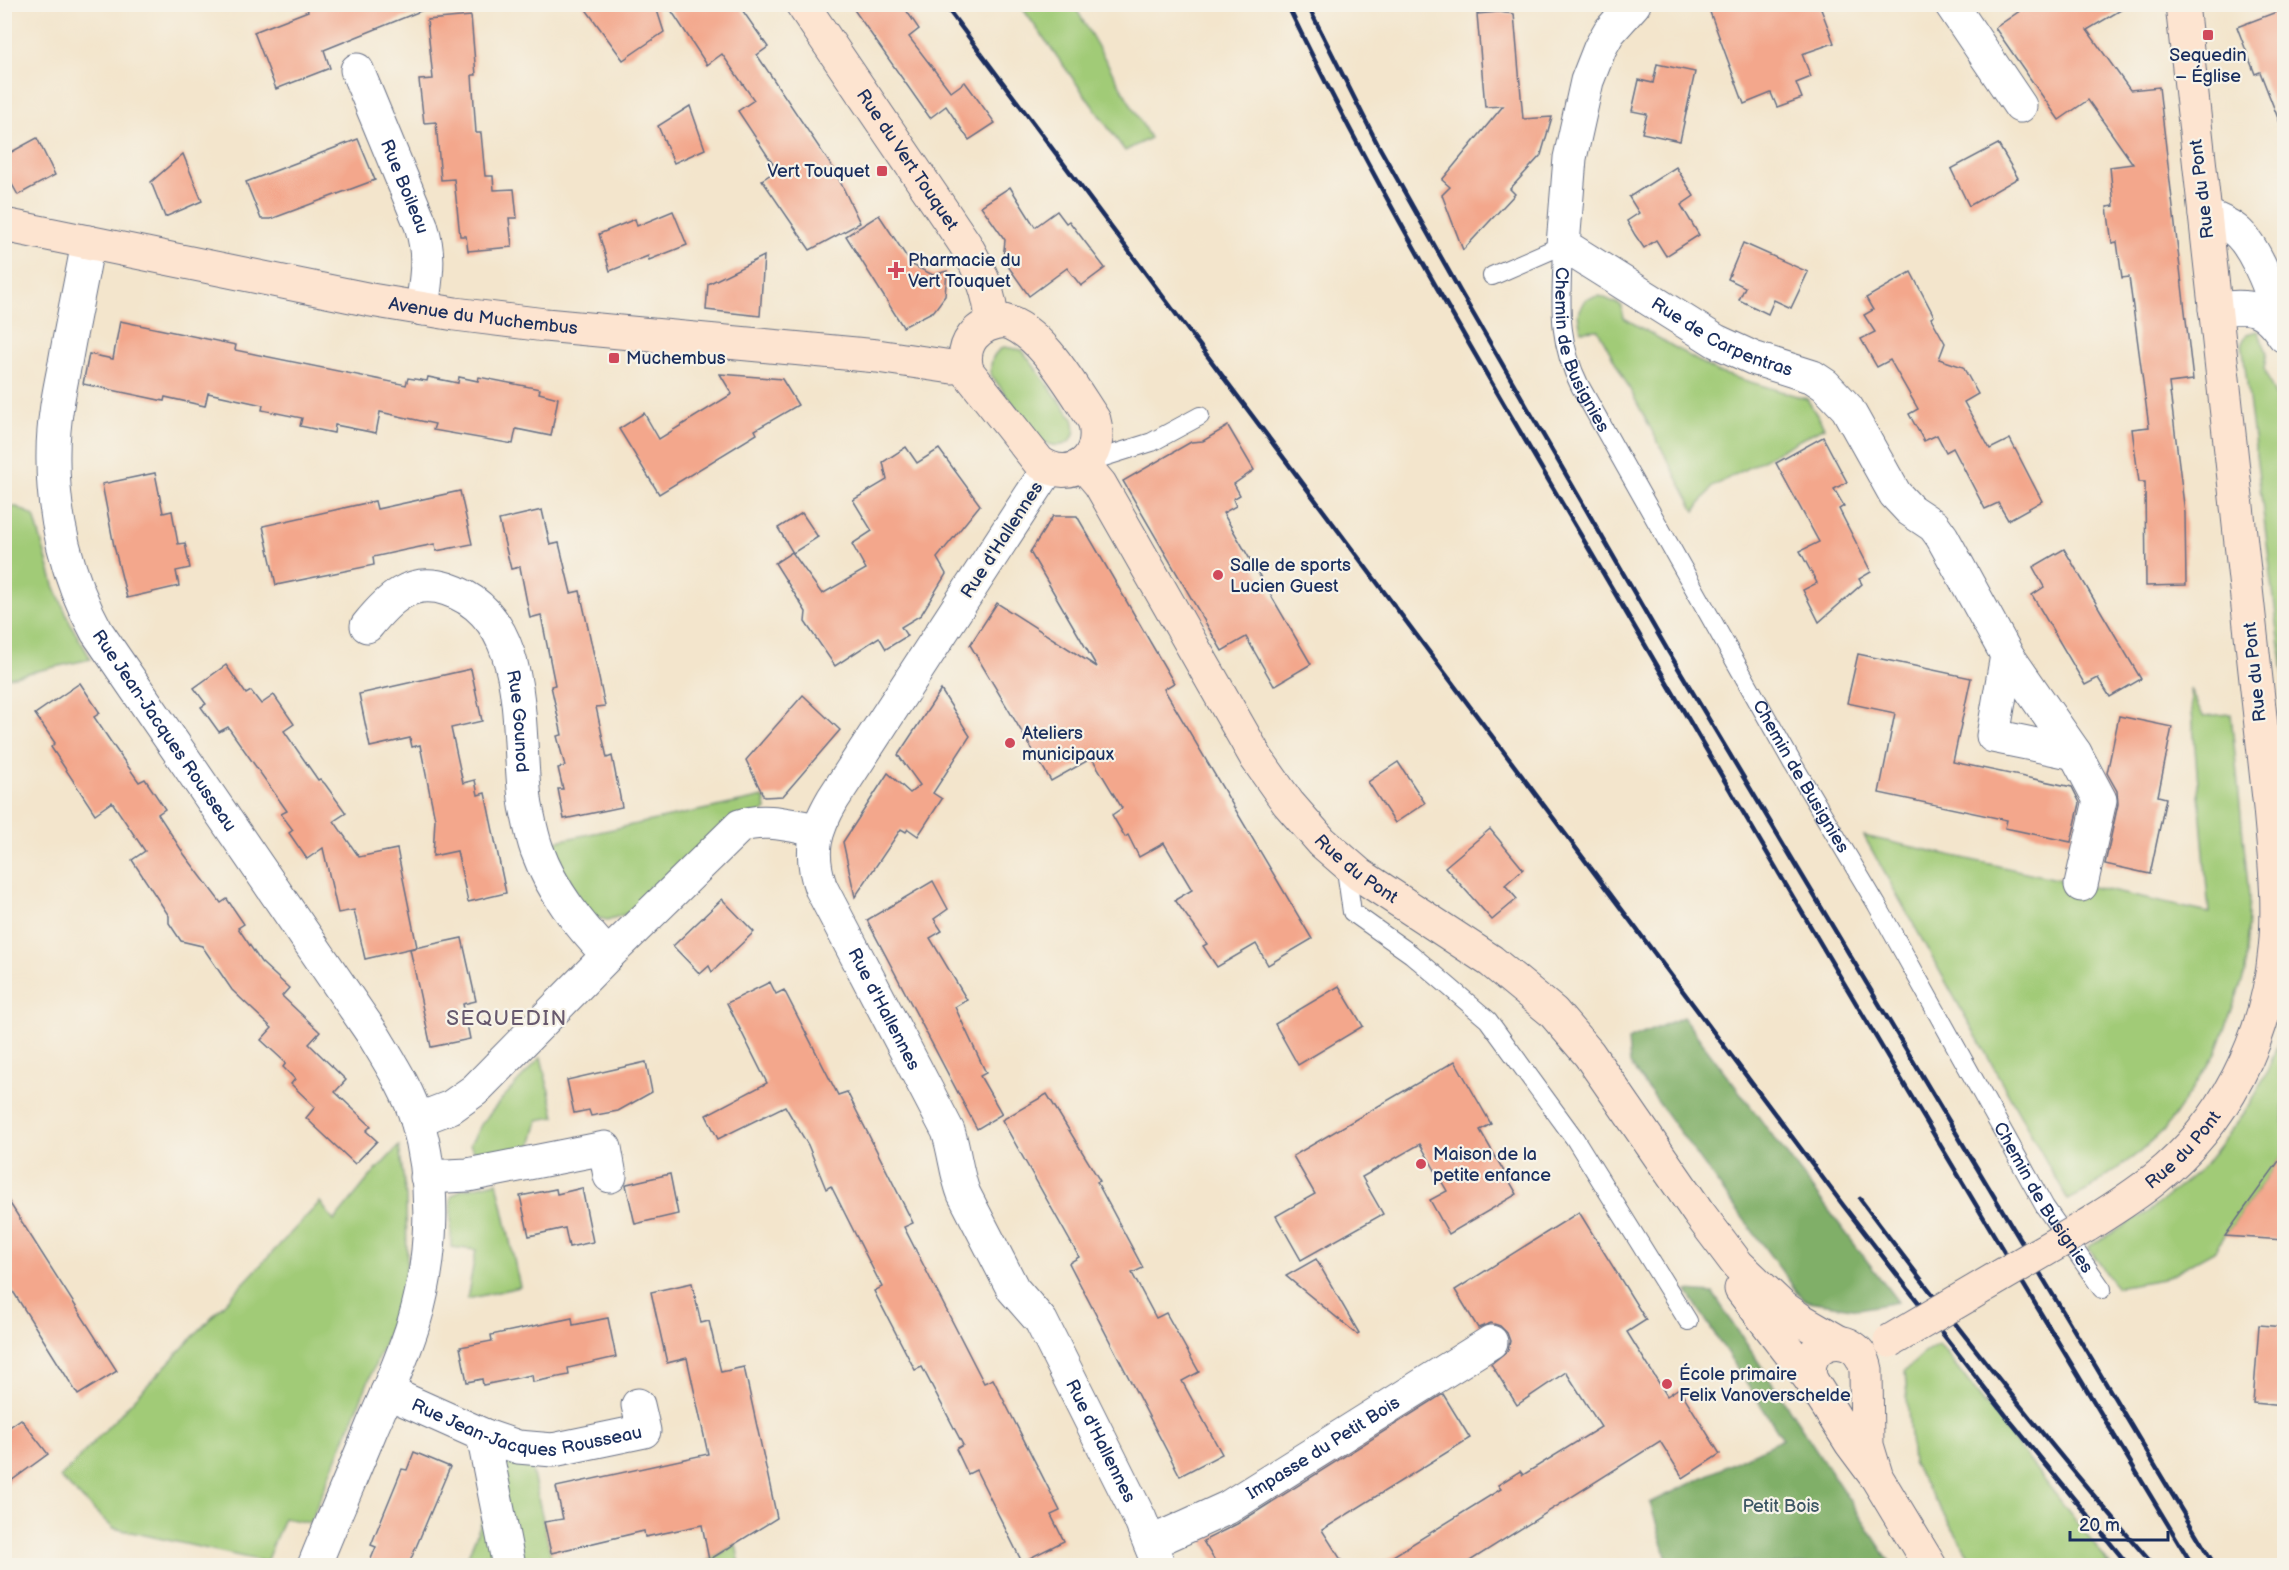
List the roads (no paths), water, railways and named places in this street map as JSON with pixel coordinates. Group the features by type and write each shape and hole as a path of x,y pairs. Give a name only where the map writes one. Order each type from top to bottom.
{"street":[{"name":"Rue du Vert Touquet","path":"802,4 965,244 986,286 992,322"},
{"path":"1563,245 1570,158 1587,81 1609,32 1634,4"},
{"path":"1951,4 2020,106"},
{"name":"Rue du Pont","path":"1083,464 1100,484 1257,759 1288,803 1322,842 1345,863 1376,886 1491,961 1553,1012 1589,1054 1698,1212 1738,1265 1758,1285 1801,1320 1855,1358 1890,1341 2086,1226 2130,1198 2162,1173 2192,1145 2224,1103 2250,1052 2267,995 2275,951 2276,898 2270,808 2182,4"},
{"name":"Rue Boileau","path":"357,70 421,225 427,245 428,261 422,309"},
{"path":"2205,215 2234,229 2244,238 2266,280 2284,330"},
{"name":"Avenue du Muchembus","path":"4,225 422,309 545,325 877,356 952,367 966,366"},
{"name":"Rue Jean-Jacques Rousseau","path":"88,242 57,404 53,453 59,524 79,594 103,641 374,1036 403,1085 417,1120 427,1177 428,1238 421,1293 414,1322 314,1566"},
{"name":"Rue de Carpentras","path":"1563,245 1716,341 1754,358 1813,377 1825,385 1847,408 1895,494 1910,510 1934,526 1942,537 2007,655 2075,753 2100,800 2081,885"},
{"path":"2215,309 2243,308 2265,312 2284,336"},
{"path":"1004,321 1015,324 1035,339 1094,420 1098,432 1097,444 1083,464 1073,470 1059,472 1048,469 1039,462 974,381 966,366 967,347 972,336 992,322 1004,321"},
{"name":"Rue d'Hallennes","path":"1048,469 833,799 818,830 814,843 814,857 821,888 948,1131 954,1147 959,1182 970,1205 1013,1289 1041,1321 1155,1554"},
{"name":"Rue Gounod","path":"367,626 394,596 423,586 440,587 458,593 474,603 486,616 505,648 518,693 526,804 538,851 559,896 585,931 608,955"},
{"path":"2007,655 1993,736 2075,753"},
{"path":"417,1120 451,1107 475,1090 740,826 752,822 766,822 818,830"},
{"path":"427,1177 468,1175 605,1148 610,1176"},
{"name":"Rue du Pont","path":"1698,1212 1725,1268 1815,1386 1851,1443 1877,1478"},
{"name":"Impasse du Petit Bois","path":"1155,1554 1491,1342"},
{"path":"1826,1344 1855,1358 1860,1387 1849,1396 1836,1399 1815,1386 1809,1366 1815,1353 1826,1344"},
{"path":"1855,1358 1867,1445 1877,1478 1930,1566"},
{"name":"Rue Jean-Jacques Rousseau","path":"387,1392 483,1435 518,1447 553,1449 644,1431 638,1405"},
{"path":"483,1435 509,1566"}],"lane":[{"path":"1492,276 1563,245"},
{"name":"Chemin de Busignies","path":"1563,245 1562,332 1570,367 1793,764 1877,905 2045,1207 2102,1289"},
{"path":"1083,464 1152,442 1200,416"},
{"path":"1345,863 1352,912 1411,954 1488,1020 1575,1139 1688,1321"}],"railway":[{"path":"944,4 1843,1205 2011,1422 2129,1566"},
{"path":"1287,4 1366,160 1495,388 1837,972 2193,1566"},
{"path":"1307,4 1377,143 1668,651 2215,1566"},
{"path":"1860,1199 2003,1385 2154,1566"}],"place":[{"name":"Sequedin – Église","path":"2208,35"},
{"name":"Vert Touquet","path":"882,171"},
{"name":"Pharmacie du Vert Touquet","path":"896,270"},
{"name":"Muchembus","path":"614,358"},
{"name":"Salle de sports Lucien Guest","path":"1218,575"},
{"name":"Ateliers municipaux","path":"1010,743"},
{"name":"Maison de la petite enfance","path":"1421,1164"},
{"name":"École primaire Felix Vanoverschelde","path":"1667,1384"}],"district":[{"name":"SEQUEDIN","path":"507,1018"}],"park label":[{"name":"Petit Bois","path":"1781,1506"}]}
